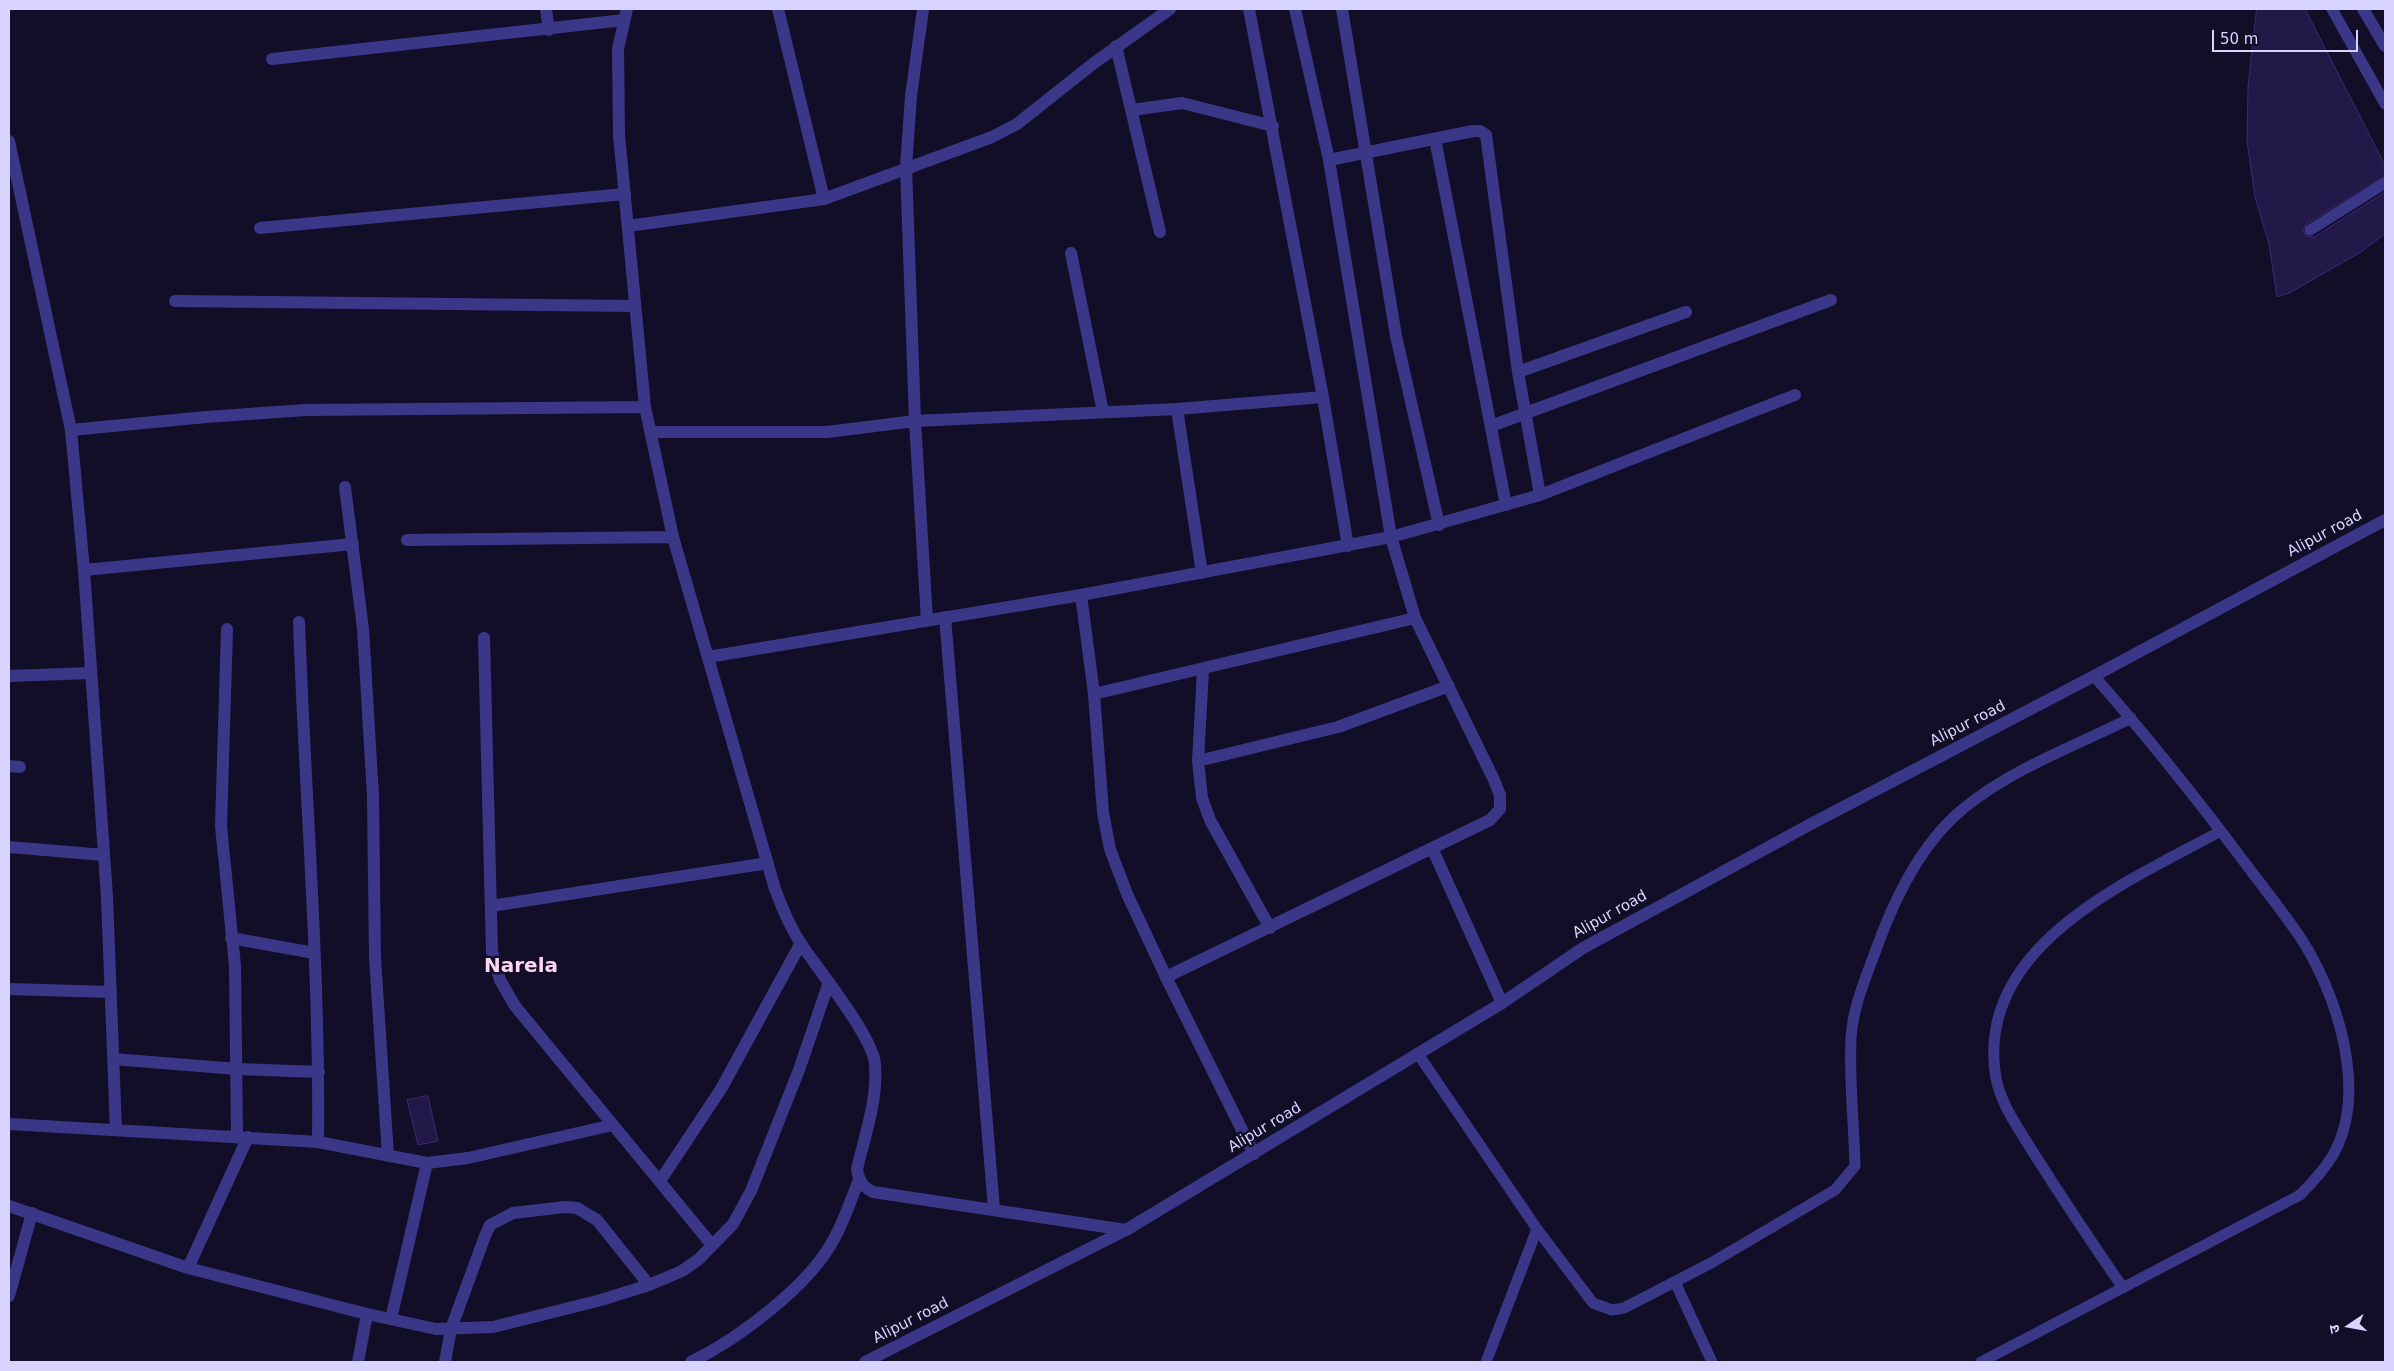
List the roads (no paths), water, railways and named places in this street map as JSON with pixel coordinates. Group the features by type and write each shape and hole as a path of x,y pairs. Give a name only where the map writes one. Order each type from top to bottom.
{"street":[{"path":"546,9 549,30"},
{"path":"778,9 824,199"},
{"path":"923,9 911,96 906,167 914,421 926,620"},
{"path":"628,226 824,199 906,167 974,144 1006,130 1116,46 1170,9"},
{"path":"1249,9 1273,126 1323,397 1348,546"},
{"path":"1166,977 1490,820 1500,809 1500,795 1494,780 1415,618 1392,537 1329,160 1295,9"},
{"path":"1342,9 1367,151 1396,336 1439,524"},
{"path":"2363,9 2385,46"},
{"path":"272,59 549,30 626,14 618,49 616,80 619,135 645,407 673,537 784,914 866,1041 875,1061 875,1088 857,1169 859,1180 864,1187 872,1192 1126,1230"},
{"path":"1116,46 1160,232"},
{"path":"1132,110 1182,103 1273,126"},
{"path":"1329,160 1367,151 1480,131 1486,135 1518,372 1540,495"},
{"path":"1435,139 1506,505"},
{"path":"9,141 71,430 84,570 104,855 116,1130"},
{"path":"260,228 625,194"},
{"path":"1071,253 1103,412"},
{"path":"1490,426 1831,300"},
{"path":"175,301 635,306"},
{"path":"1518,372 1686,312"},
{"path":"708,657 1081,595 1392,537 1540,495 1795,394"},
{"path":"651,432 827,432 914,421 1177,409 1323,397"},
{"path":"71,430 206,417 306,410 645,407"},
{"path":"1177,409 1202,573"},
{"path":"345,488 363,629 373,796 375,958 388,1156"},
{"name":"Alipur road","path":"865,1362 1126,1230 1502,1003 1583,948 1809,825 2094,676 2385,520"},
{"path":"407,540 673,537"},
{"path":"84,570 353,544"},
{"path":"1081,595 1094,694 1103,813 1110,849 1127,894 1166,977 1254,1154"},
{"path":"945,617 994,1209"},
{"path":"1094,694 1203,670 1415,618"},
{"path":"299,622 303,760 319,1072 318,1142"},
{"path":"188,1268 243,1137 237,1069 236,1005 221,826 227,629"},
{"path":"484,638 492,952 500,980 515,1006 712,1245"},
{"path":"1203,670 1198,760 1202,798 1210,820 1270,928"},
{"path":"9,676 91,673"},
{"path":"1198,760 1338,727 1449,686"},
{"path":"9,847 104,855"},
{"path":"1432,848 1502,1003"},
{"path":"491,906 768,863"},
{"path":"231,938 314,953"},
{"path":"660,1181 721,1089 801,943"},
{"path":"9,1206 188,1268 367,1314 436,1329 494,1327 601,1300 649,1285 682,1271 733,1224 750,1191 799,1070 829,982"},
{"path":"9,989 111,992"},
{"path":"113,1060 237,1069 319,1072"},
{"path":"9,1124 318,1142 427,1163 468,1158 613,1125"},
{"path":"392,1318 427,1163"},
{"path":"691,1362 733,1336 792,1292 817,1264 835,1238 859,1180"},
{"path":"445,1362 451,1329 490,1224 514,1214 565,1207 587,1212 597,1220 649,1285"},
{"path":"9,1296 32,1213"},
{"path":"358,1362 367,1314"}],"lane":[{"path":"2332,9 2385,104"},
{"path":"2310,230 2385,183"},
{"path":"1981,1362 2300,1195 2319,1176 2334,1154 2342,1133 2349,1104 2348,1072 2336,1008 2319,971 2300,938 2221,831 2131,718 2094,676"},
{"path":"1418,1054 1537,1230 1593,1304 1612,1310 1624,1308 1675,1282 1835,1190 1855,1166 1851,1037 1856,1004 1888,917 1908,876 1936,837 1964,808 1996,786 2053,755 2131,718"},
{"path":"2123,1288 2072,1214 2008,1111 1996,1079 1994,1040 1999,1012 2015,978 2044,942 2070,920 2106,895 2221,831"},
{"path":"1486,1362 1537,1230"},
{"path":"1675,1282 1712,1362"}],"district":[{"name":"Narela","path":"521,967"}]}
